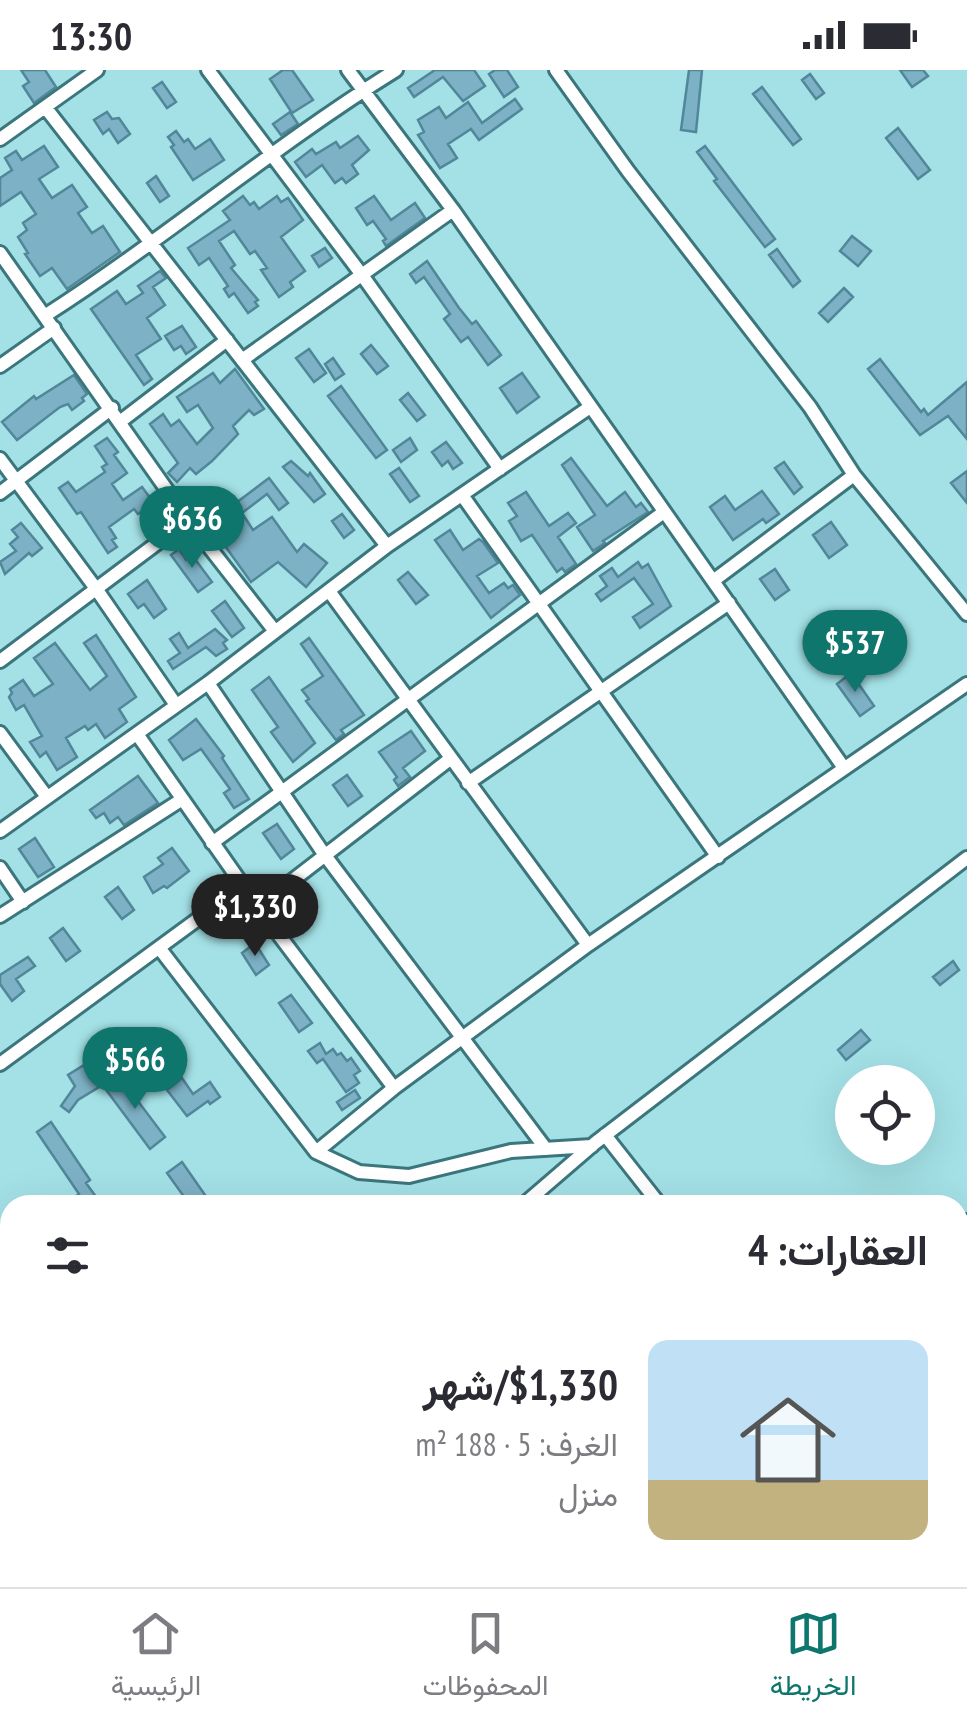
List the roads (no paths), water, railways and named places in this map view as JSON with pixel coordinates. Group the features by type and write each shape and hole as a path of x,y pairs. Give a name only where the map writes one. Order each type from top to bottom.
{"street":[{"path":"0,139 45,107 77,76 97,70"},
{"path":"208,70 362,274 500,469"},
{"path":"348,70 453,210 844,768"},
{"path":"0,366 150,241 396,70"},
{"path":"556,70 628,171 810,406 854,475 967,614"},
{"path":"45,107 387,546"},
{"path":"242,360 453,210"},
{"path":"0,253 188,520 274,630"},
{"path":"121,421 227,340"},
{"path":"0,831 208,683 387,546 590,407"},
{"path":"0,493 112,408"},
{"path":"0,459 176,705"},
{"path":"712,581 854,475"},
{"path":"462,495 718,856"},
{"path":"212,843 664,512"},
{"path":"0,661 188,520"},
{"path":"329,591 588,946"},
{"path":"468,783 729,602"},
{"path":"208,683 324,854 546,1149"},
{"path":"316,1152 394,1088 588,946 967,684"},
{"path":"0,733 47,797"},
{"path":"137,734 258,907 394,1088"},
{"path":"258,907 450,758"},
{"path":"0,916 181,800"},
{"path":"535,1195 606,1135 967,858"},
{"path":"0,868 23,902"},
{"path":"1,1061 243,886"},
{"path":"160,949 316,1152 359,1172 409,1176 489,1155 592,1146"},
{"path":"606,1135 652,1195"}]}
